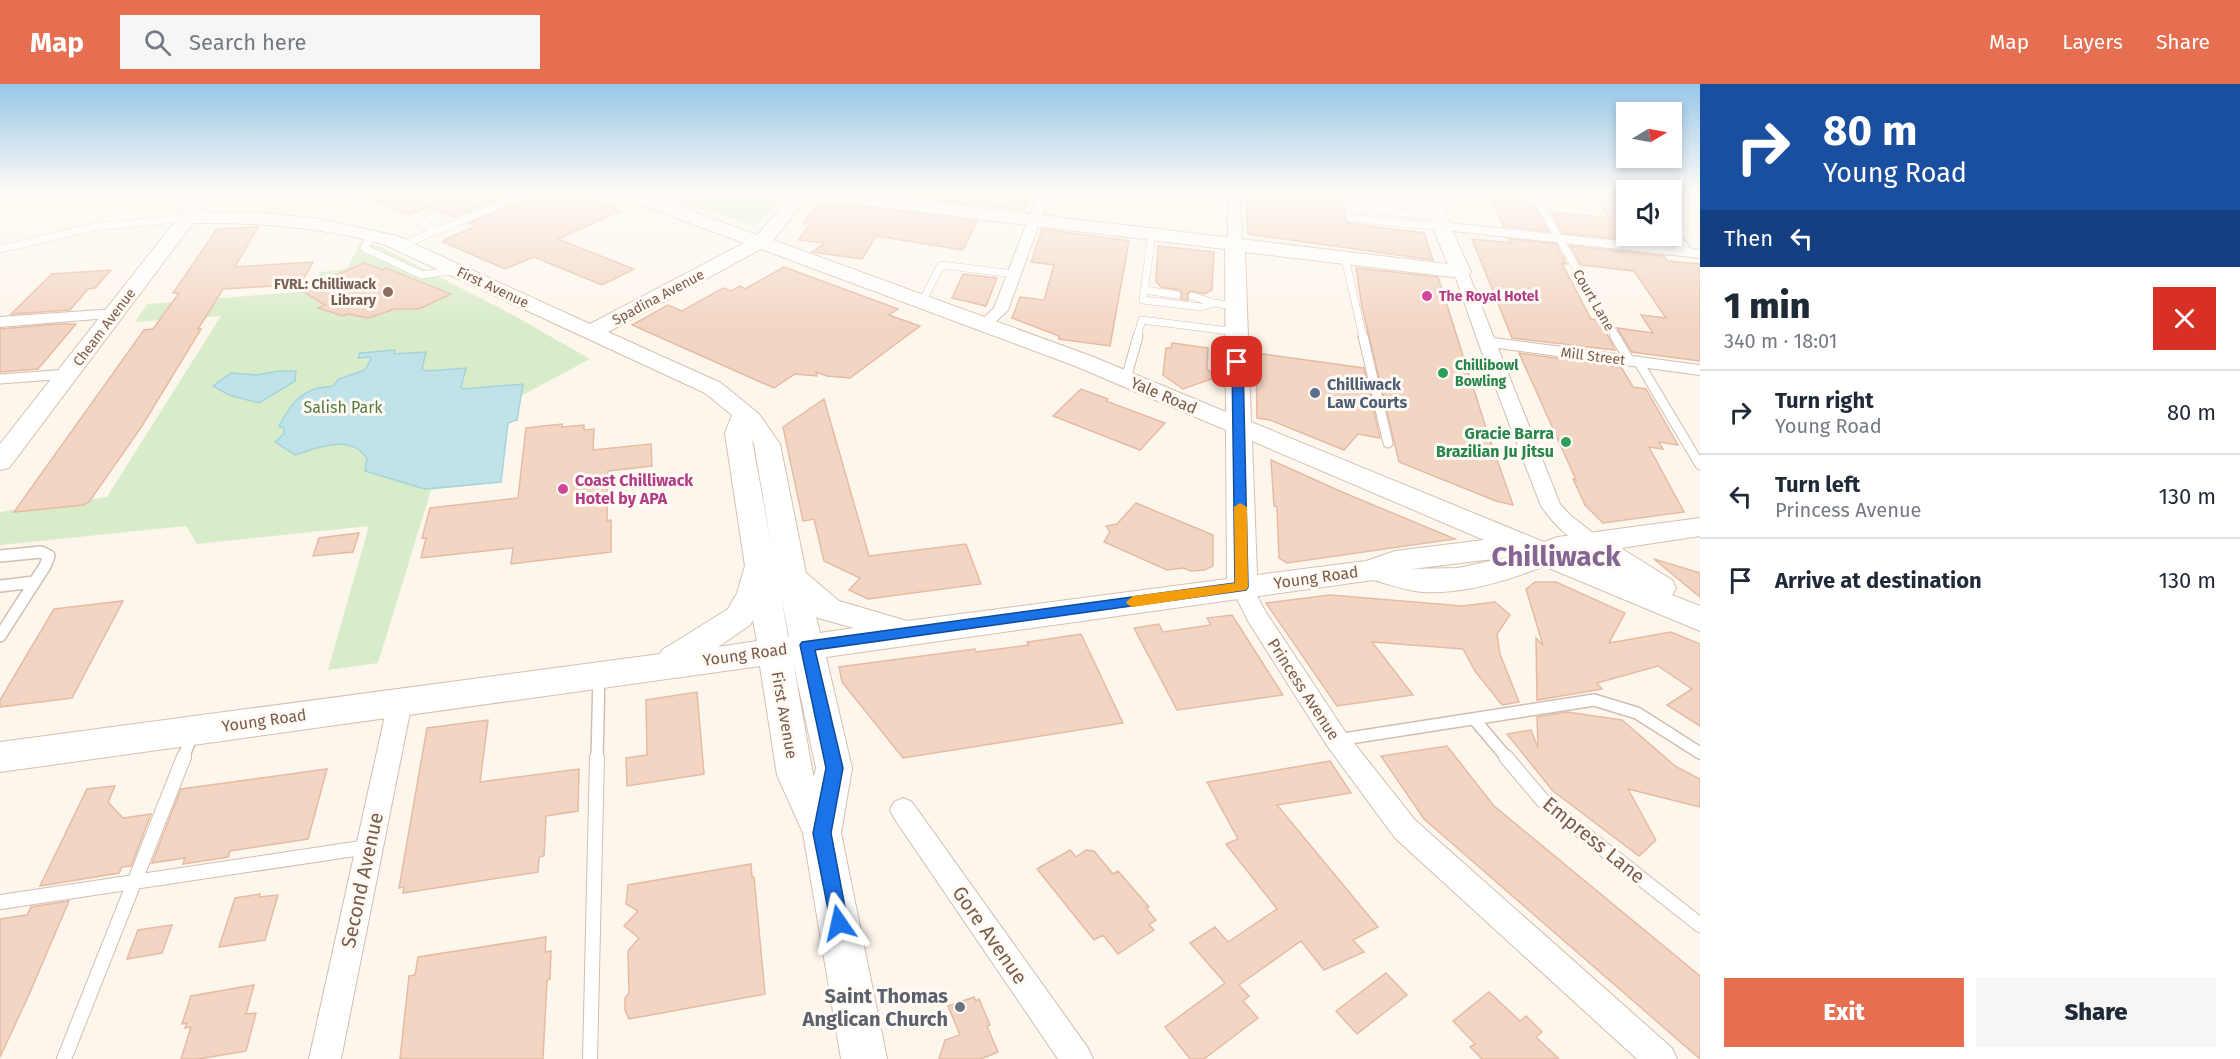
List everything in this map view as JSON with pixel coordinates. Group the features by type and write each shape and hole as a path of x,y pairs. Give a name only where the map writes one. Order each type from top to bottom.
{"main road":[{"name":"Cheam Avenue","path":"0,462 172,236"},
{"name":"First Avenue","path":"380,236 713,388 732,400 758,428 767,444 792,578 790,648 795,775 822,833 864,1059"},
{"name":"Yale Road","path":"749,236 1126,379 1541,549 1700,619"},
{"name":"Spadina Avenue","path":"591,332 762,241 766,236"},
{"path":"1173,236 1461,272 1447,236"},
{"name":"Princess Avenue","path":"1235,244 1224,305 1237,332 1242,587"},
{"name":"First Avenue","path":"745,415 738,434 761,561 790,648"},
{"name":"Young Road","path":"0,757 665,664 1373,570 1421,581 1446,580 1491,572 1541,549 1700,527"},
{"path":"1591,542 1700,614"},
{"path":"665,664 738,617 752,593 761,561"},
{"path":"792,578 829,610 867,622 913,631"}],"street":[{"path":"984,325 1001,310 1028,236"},
{"name":"Princess Avenue","path":"1235,236 1235,244"},
{"path":"1542,236 1693,253"},
{"path":"1682,242 1693,253"},
{"path":"1461,272 1551,506 1563,520 1591,542"},
{"path":"0,322 115,314"},
{"name":"Mill Street","path":"1486,342 1700,370"},
{"name":"Princess Avenue","path":"1242,587 1256,615 1337,740 1405,829 1661,1059"},
{"name":"Second Avenue","path":"325,1059 400,702"},
{"name":"Gore Avenue","path":"903,810 1077,1059"}],"lane":[{"path":"1,249 54,236"},
{"path":"371,236 364,248 422,275 457,270"},
{"path":"402,245 423,236"},
{"path":"1152,236 1143,300 1201,307 1224,305"},
{"name":"Court Lane","path":"1556,236 1700,465"},
{"path":"1345,258 1388,443"},
{"path":"922,302 941,266 1015,274"},
{"path":"1145,290 1177,295"},
{"path":"1192,296 1224,305"},
{"path":"1126,379 1142,320 1237,332"},
{"path":"0,379 68,374"},
{"path":"0,556 45,553 49,556 0,636"},
{"path":"0,586 34,582"},
{"path":"590,1059 599,674"},
{"path":"1337,740 1594,700 1613,702 1652,720 1700,753"},
{"name":"Empress Lane","path":"1474,719 1544,802 1700,925"},
{"path":"64,1059 195,730"},
{"path":"0,902 369,846"}],"green space":[{"name":"Salish Park","path":"361,241 382,247 513,315 590,359 521,396 517,420 508,423 501,482 431,490 378,663 328,670 369,526 197,544 186,526 0,545 0,512 107,497 221,316 135,322 147,304 310,291 321,272 347,269"}],"water":[{"path":"395,350 394,354 426,352 422,369 427,371 466,368 461,387 463,389 523,384 517,420 508,423 501,482 425,489 365,471 367,459 353,446 343,444 323,446 295,455 275,442 284,434 284,428 279,426 290,408 304,394 318,388 333,386 339,379 365,370 371,359 370,357 358,358 360,353"},
{"path":"296,371 295,381 259,403 229,395 213,386 231,373 256,375"}],"building":[{"path":"212,236 253,236 235,267 313,262 298,289 291,285 223,289 142,426 89,502 83,505 14,512 144,330 153,329 179,293 173,293"},
{"path":"452,236 564,236 558,239 634,269 602,285 534,257 505,269 443,242 447,241 444,240"},
{"path":"801,236 876,236 862,259 812,252 825,243 798,240"},
{"path":"879,236 970,236 963,250"},
{"path":"1040,236 1096,236 1129,241 1110,346 1059,339 1059,336 1012,318 1020,297 1044,300 1054,265 1031,262"},
{"path":"1266,236 1425,236 1433,260"},
{"path":"1472,239 1511,243 1509,239 1556,244 1567,264 1562,263 1591,319 1598,320 1603,326 1615,350 1512,338"},
{"path":"1158,246 1214,252 1212,290 1205,294 1190,291 1187,295 1188,300 1181,299 1180,290 1161,287 1156,281"},
{"path":"1570,246 1664,256 1667,261 1700,264 1700,361 1632,352 1617,328 1653,333 1641,315 1666,318 1634,271 1581,265"},
{"name":"FVRL: Chilliwack Library","path":"364,263 383,270 386,268 451,294 419,309 395,309 368,318 348,314 343,316 318,308 325,305 301,290"},
{"path":"784,267 898,309 889,315 920,326 850,378 827,376 816,372 817,376 795,374 774,388 632,325 668,305 682,311 723,288 731,291 740,286 745,289"},
{"path":"1356,268 1438,277 1513,505 1496,501 1399,462 1362,307"},
{"path":"111,270 95,288 88,289 70,310 11,314 52,274"},
{"path":"963,274 997,278 986,306 952,298"},
{"path":"76,324 38,369 0,372 0,329"},
{"path":"1172,343 1208,348 1207,369 1217,377 1183,389 1163,375 1166,348 1171,348"},
{"name":"Chilliwack Law Courts","path":"1256,353 1364,368 1380,438 1358,434 1344,450 1270,420 1257,418"},
{"path":"1519,353 1621,367 1633,387 1646,389 1678,445 1659,442 1663,449 1649,447 1684,512 1603,523 1585,505"},
{"path":"1081,389 1165,423 1140,450 1053,416"},
{"path":"824,399 869,556 966,544 981,584 868,599 849,590 860,578 824,561 814,519 803,521 783,427"},
{"name":"Coast Chilliwack Hotel by APA","path":"562,424 562,427 584,425 584,430 594,429 593,450 651,444 652,466 608,471 607,521 611,520 611,552 511,564 513,548 421,558 426,538 422,538 430,508 518,498 526,428"},
{"path":"1271,460 1455,539 1287,563 1279,558 1277,507 1274,506"},
{"path":"1136,503 1213,535 1213,566 1204,570 1191,571 1183,568 1167,570 1104,542 1110,532 1106,526 1117,524"},
{"path":"359,533 353,552 313,556 319,538"},
{"path":"1654,559 1700,573 1700,597"},
{"path":"1535,582 1556,582 1625,613 1609,643 1671,632 1700,644 1700,726 1667,705 1692,689 1658,666 1597,683 1602,689 1537,700 1536,638 1543,645 1526,589"},
{"path":"1330,595 1462,606 1495,602 1510,615 1497,634 1500,654 1519,702 1502,705 1475,671 1463,649 1372,642 1413,695 1337,706 1266,603"},
{"path":"123,601 72,698 0,707 0,700 54,609"},
{"path":"1232,615 1283,695 1177,710 1134,628 1159,624 1163,632 1211,625 1207,618"},
{"path":"1081,634 1123,723 903,758 842,682 839,667 975,649 976,652 1029,645 1027,642"},
{"path":"697,692 704,774 627,786 626,758 647,755 646,700"},
{"path":"1567,712 1622,720 1675,766 1700,779 1700,807 1628,789 1656,840 1639,856 1553,791 1507,734 1531,730 1538,748 1537,717"},
{"path":"488,720 480,782 579,769 578,811 546,816 544,856 539,857 538,872 403,893 404,887 399,888 427,728"},
{"path":"1447,746 1494,806 1700,976 1700,1059 1424,819 1381,756"},
{"path":"1330,761 1351,793 1277,805 1378,927 1353,940 1364,952 1324,970 1301,941 1239,985 1249,996 1243,1001 1258,1018 1204,1059 1190,1059 1165,1027 1225,983 1190,943 1215,927 1228,942 1277,909 1226,844 1238,839 1207,782"},
{"path":"327,769 308,839 230,851 228,857 183,864 185,858 152,863 181,789"},
{"path":"115,786 108,802 123,818 151,814 131,866 122,867 119,873 40,886 87,789"},
{"path":"1070,850 1076,857 1086,850 1094,851 1113,874 1118,871 1149,907 1146,908 1156,920 1149,925 1154,930 1118,954 1103,935 1094,940 1037,869"},
{"path":"751,864 765,994 629,1019 625,1010 625,998 629,993 628,951 639,938 624,926 638,911 626,904 628,885"},
{"path":"260,894 259,897 278,895 265,940 219,947 235,898"},
{"path":"69,901 0,1057 0,919 27,915 31,907"},
{"path":"172,925 162,953 127,959 138,930"},
{"path":"546,937 545,952 551,951 550,979 547,980 543,1059 400,1059 409,976 415,975 418,957"},
{"path":"1386,973 1407,995 1357,1034 1336,1011"},
{"path":"254,985 246,1014 256,1013 246,1051 198,1059 181,1059 191,1027 185,1028 187,1023 182,1024 191,996"},
{"path":"1489,992 1520,1021 1526,1016 1542,1032 1536,1037 1559,1059 1482,1059 1470,1047 1475,1044 1453,1021"},
{"path":"974,997 976,1001 979,999 998,1052 981,1059 939,1059 945,1040 960,1035 948,1006"}],"slow traffic":[{"path":"1133,602 1242,587 1240,507"}],"place":[{"name":"FVRL: Chilliwack Library","path":"388,292"},
{"name":"The Royal Hotel","path":"1427,296"},
{"name":"Chillibowl Bowling","path":"1443,373"},
{"name":"Chilliwack Law Courts","path":"1315,393"},
{"name":"Gracie Barra Brazilian Ju Jitsu","path":"1566,442"},
{"name":"Coast Chilliwack Hotel by APA","path":"563,489"},
{"name":"Saint Thomas Anglican Church","path":"960,1007"}],"district":[{"name":"Chilliwack","path":"1556,556"}],"route":[{"path":"839,923 822,833 834,768 807,645 1242,587 1237,362"}]}
